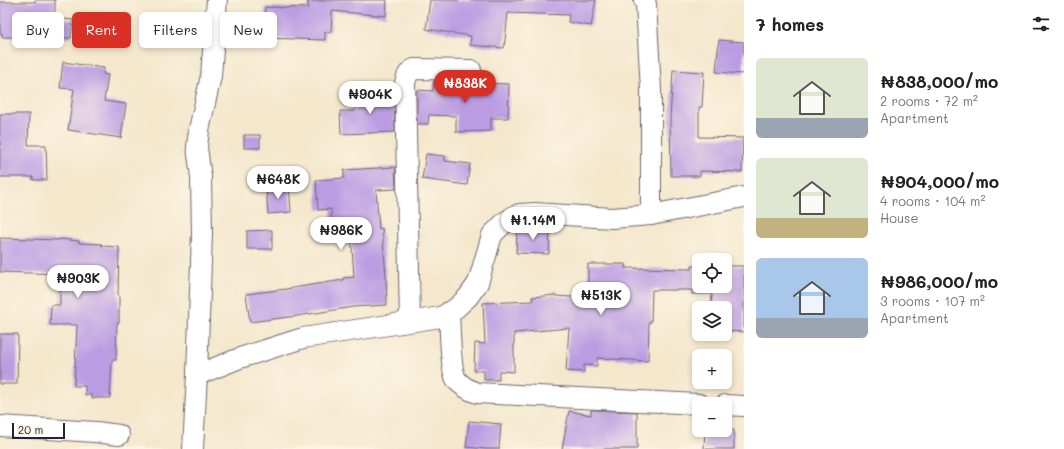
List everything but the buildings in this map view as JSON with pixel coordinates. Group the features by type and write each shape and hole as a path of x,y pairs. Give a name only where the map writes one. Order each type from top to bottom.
{"street":[{"path":"193,449 202,234 201,177 197,147 199,130 211,76 217,0"},
{"path":"644,0 646,4 651,90 651,215"},
{"path":"410,321 405,82 407,75 414,69 471,70"},
{"path":"197,375 240,358 303,338 441,317 455,309 468,297 478,283 492,235 505,222 520,214 534,212 612,218 651,215 744,197"},
{"path":"449,312 452,365 456,378 464,387 477,393 692,404"},
{"path":"732,405 744,406"},
{"path":"0,426 96,432 119,435"}]}
